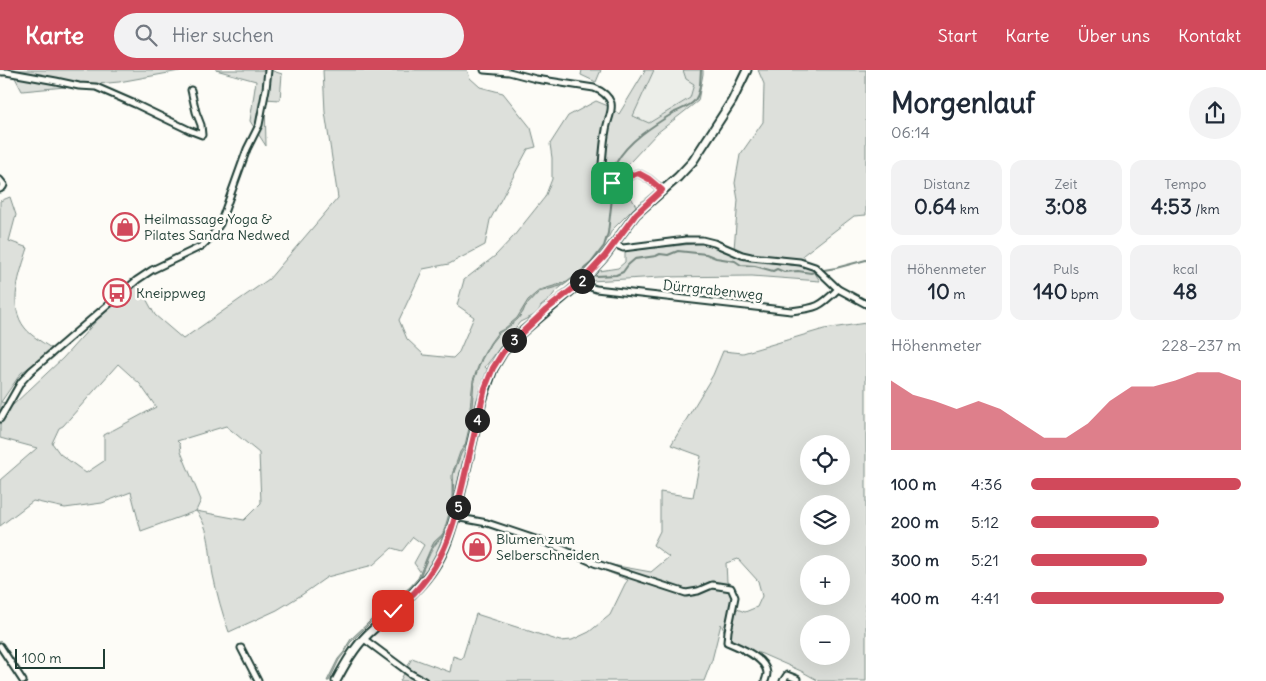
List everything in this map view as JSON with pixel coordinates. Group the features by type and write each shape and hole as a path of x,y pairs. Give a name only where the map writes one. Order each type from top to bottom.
{"main road":[{"path":"336,681 348,659 364,639 414,593 428,577 442,554 455,517 482,401 493,368 503,352 521,333 580,283 600,262 636,214 678,177 693,161 732,101 747,70"}],"street":[{"path":"0,419 21,382 31,371 137,280 152,270 202,246 211,237 220,224 259,125 268,70"},
{"path":"484,70 509,72 536,80 594,88 603,92 609,98 612,105 605,132 602,178 605,181 614,182 638,173 662,190"},
{"path":"0,72 79,86 96,87 113,93 202,135 191,90"},
{"path":"0,180 4,185 0,189"},
{"path":"614,244 623,248 695,239 708,241 750,257 800,262 817,268 838,289 866,304"},
{"name":"Dürrgrabenweg","path":"580,283 596,289 791,311 814,308 826,301 838,289"},
{"path":"455,517 496,527 553,546 594,563 686,593 698,591 712,585 731,588 735,597 727,642 745,650 760,661 767,672 765,681"},
{"path":"364,639 411,674 424,681"},
{"path":"1,647 23,681"},
{"path":"241,648 258,681"},
{"path":"783,681 787,675 797,679 797,681"}],"shaded area":[{"path":"11,70 185,70 119,82 22,91"},
{"path":"216,70 270,70 282,74 280,100 265,99 266,146 250,121 256,81"},
{"path":"323,70 467,70 470,78 480,87 503,93 531,128 536,147 528,149 490,220 485,245 449,264 423,269 399,320 407,339 424,355 453,358 459,352 474,317 457,305 464,280 495,256 545,197 552,179 550,144 568,116 596,101 608,106 619,114 645,71 643,70 654,70 633,116 649,123 690,98 694,84 686,79 683,70 703,70 698,101 657,133 618,175 636,206 612,230 604,246 591,263 556,291 541,306 537,314 520,322 485,367 489,371 464,468 461,469 453,501 454,468 452,478 451,505 446,525 442,534 431,547 421,573 414,563 424,545 413,537 402,551 392,548 373,565 327,577 277,610 229,632 215,582 207,533 196,511 141,531 131,492 102,503 65,508 33,501 0,526 0,480 37,448 0,438 0,201 10,197 16,215 9,241 28,248 17,289 17,310 20,319 31,334 54,350 21,373 1,402 13,405 63,358 98,319 138,284 155,315 183,339 269,279 338,198 325,112","holes":["118,364 140,384 156,407 104,435 104,461 86,473 60,454 52,443 59,428 63,426","226,426 259,453 261,503 244,520 196,511 201,500 181,452 180,444 177,441"]},
{"path":"582,70 601,70 596,82 581,75"},
{"path":"654,70 683,70 686,79 694,84 690,98 649,123 633,116"},
{"path":"758,70 866,70 866,215 854,216 803,255 806,260 767,258 734,249 738,200 735,183 740,155 763,122 764,84"},
{"path":"702,243 715,246 731,254 772,263 811,267 820,281 752,276 660,277 591,281 599,271 618,268 625,262 625,251"},
{"path":"580,273 564,285 539,292 525,307 518,319 499,333 482,359 474,380 471,425 466,445 453,475 454,496 452,509 444,534 430,551 434,542 443,534 451,507 453,496 452,475 460,452 465,445 470,424 473,380 481,359 490,343 498,332 517,318 528,300 540,290 567,282"},
{"path":"866,323 866,681 819,681 762,654 730,644 721,624 712,660 704,681 400,681 412,658 450,672 453,656 462,659 476,614 560,641 572,640 589,632 610,615 628,580 603,570 601,563 651,572 669,557 653,545 660,531 660,492 693,497 701,456 671,445 713,375 723,351 743,353 824,329","holes":["738,559 758,581 762,596 757,607 745,612 737,609 733,586 727,582 726,563"]},
{"path":"443,536 423,577 421,574 430,554 435,544"},
{"path":"430,551 419,579 411,589 380,613 350,643 329,681 327,681 338,659 351,639 385,607 418,578"}],"waterway":[{"path":"579,273 591,263 604,246 608,233 616,163 627,148 642,134 693,102 699,90 701,70"},
{"path":"596,276 616,275 623,272 635,259 660,254 668,255 678,251 706,254 716,258 735,261 741,265 755,266 773,271 777,269 784,272 798,271 811,273 817,271"},
{"path":"824,270 866,260"}],"place":[{"name":"Heilmassage Yoga & Pilates Sandra Nedwed","path":"125,227"},
{"name":"Kneippweg","path":"117,293"},
{"name":"Blumen zum Selberschneiden","path":"477,547"}],"route":[{"path":"393,611 414,593 428,577 442,554 451,532 461,495 485,388 493,368 503,352 546,310 580,283 605,256 636,214 662,190 638,173 612,183"}]}
